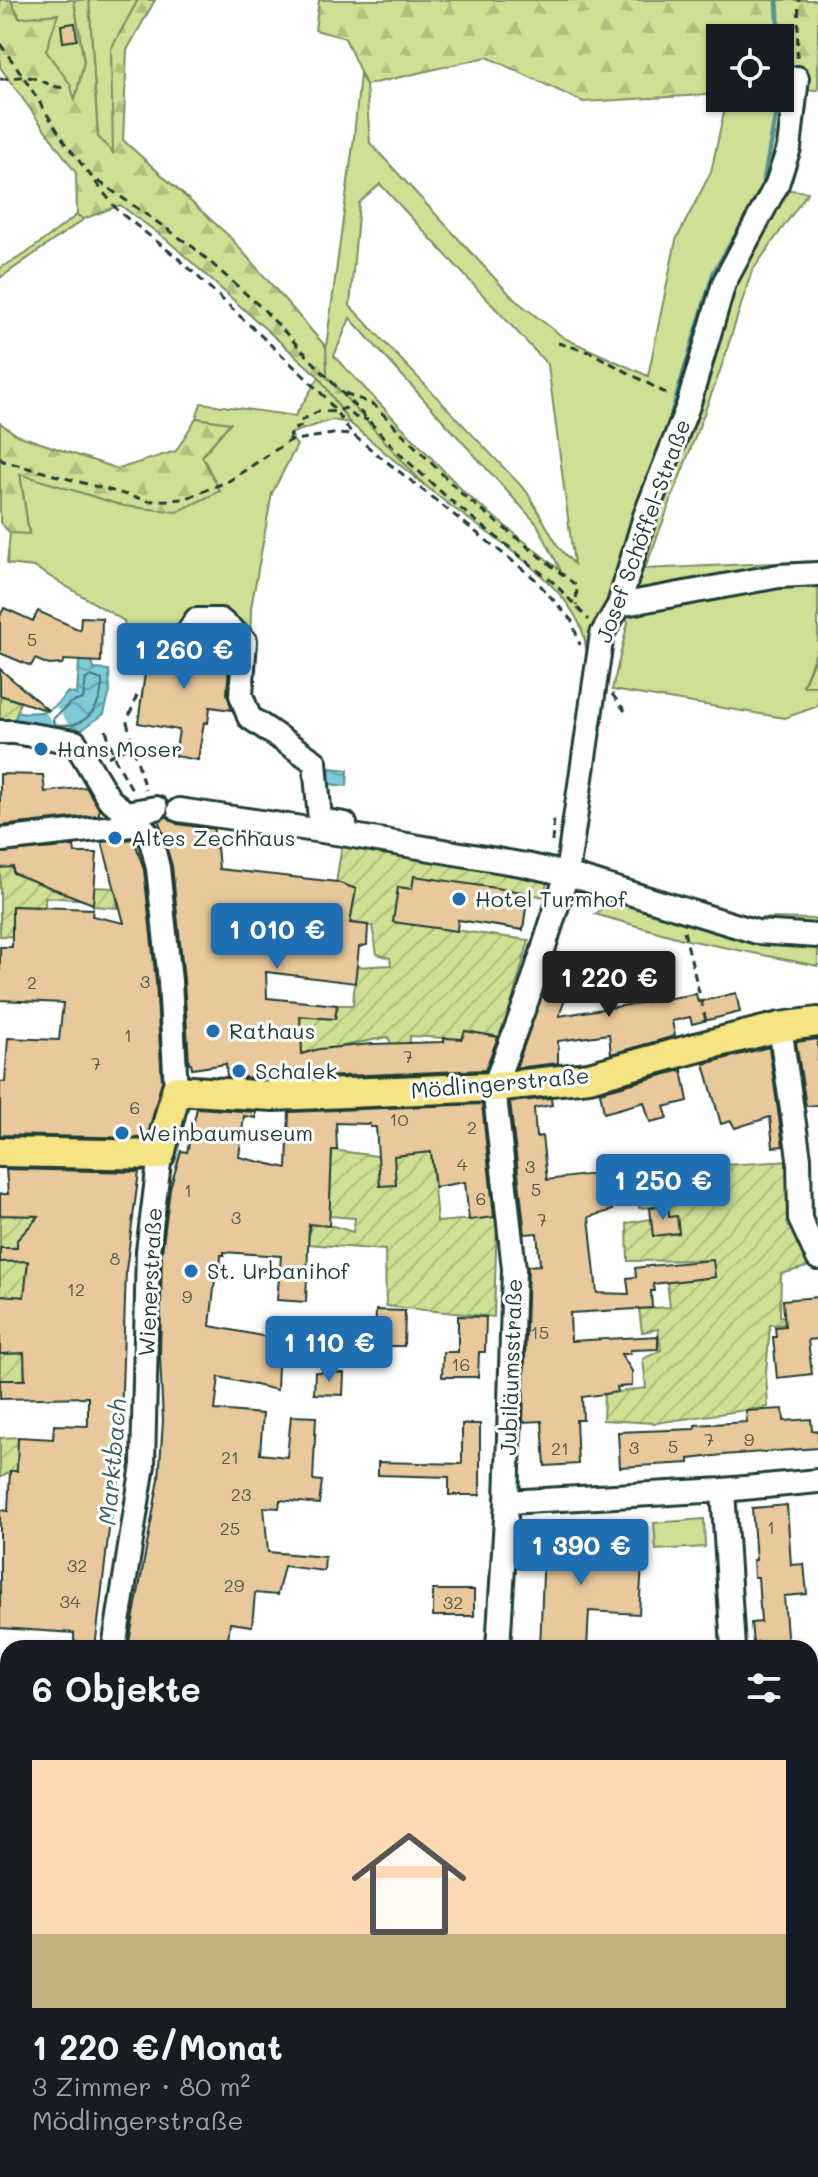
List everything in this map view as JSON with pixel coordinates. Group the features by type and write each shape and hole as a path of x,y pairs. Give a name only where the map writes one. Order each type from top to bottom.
{"main road":[{"name":"Mödlingerstraße","path":"176,1090 273,1096 494,1087 589,1077 780,1027 818,1022"},
{"path":"0,1152 160,1155 176,1090"}],"street":[{"name":"Josef Schöffel-Straße","path":"494,1087 528,997 567,874 602,634 619,605 645,516 688,406 724,283 777,184 789,148 797,78"},
{"path":"619,605 779,576 818,574"},
{"path":"183,640 196,620 220,620 245,641 241,695 249,717 315,762 320,820 529,855 567,874"},
{"path":"0,732 75,742 109,799 144,817 158,868 176,1090"},
{"path":"179,810 342,834 567,874 757,932 818,936"},
{"path":"2,840 144,817"},
{"path":"780,1027 799,1158 800,1219 818,1258"},
{"name":"Jubiläumsstraße","path":"494,1087 514,1269 507,1502 498,1640"},
{"name":"Wienerstraße","path":"115,1640 143,1465 148,1251 160,1155"},
{"path":"507,1502 723,1490 818,1481"},
{"path":"723,1490 732,1640"}],"path":[{"path":"797,78 799,0"},
{"path":"0,44 66,144 118,211 179,259 302,374 337,412 353,435 534,578 572,621 582,653"},
{"path":"0,79 23,76 54,87 68,87"},
{"path":"95,179 193,247 263,309 402,456 450,500 531,563 602,634"},
{"path":"558,343 590,352 688,406"},
{"path":"344,392 374,405 464,496 577,586 576,606"},
{"path":"289,441 292,430 304,425 302,420 319,411 337,412 345,408 355,417 368,420"},
{"path":"0,457 3,461 149,501 184,499 229,481 289,441 333,434 353,435"},
{"path":"609,693 615,695 625,711"},
{"path":"137,695 127,722 134,744 144,817"},
{"path":"106,730 144,817"},
{"path":"89,766 141,743"},
{"path":"554,846 550,839 555,808"},
{"path":"679,909 711,1044"}],"green space":[{"path":"0,0 11,0 19,18 58,14 46,51 70,84 75,100 84,62 74,0 89,0 98,137 113,153 111,49 138,0 155,0 127,50 123,140 229,236 326,347 327,377 425,486 350,423 319,377 167,240 120,205 84,219 77,215 76,173 0,67"},
{"path":"11,0 74,0 84,62 75,102 63,75 26,26"},
{"path":"89,0 138,0 111,49 114,154 98,137"},
{"path":"319,0 818,0 818,90 794,89 794,24 706,24 706,95 583,102 487,57 366,85 345,38 315,30"},
{"path":"360,74 366,85 370,143 514,299 564,338 648,376 676,240 711,172 724,112 783,112 765,187 808,192 752,271 719,374 645,569 818,561 818,647 803,685 818,686 818,706 785,718 612,690 628,622 617,591 586,648 580,624 545,579 426,486 387,447 327,376 326,347","holes":["380,184 548,365 574,564 559,548 527,492 350,306 359,203","350,318 537,524 561,571 466,494 334,356"]},
{"path":"77,215 84,219 0,278 0,268 24,255"},
{"path":"319,377 350,423 331,420 292,433 297,445 272,493 251,608 250,654 126,631 124,621 34,567 7,564 10,533 29,533 20,473 124,506 202,456 230,423 196,418 201,403 295,416"},
{"path":"196,418 230,423 202,456 220,491 177,512 124,506 20,474 29,534 10,533 0,522 0,423 17,435 118,469 176,451"},
{"path":"818,650 818,686 803,686"},
{"path":"0,695 20,702 13,727 0,727"},
{"path":"342,845 548,878 544,897 523,892 412,889 393,922 529,940 502,1037 465,1031 462,1039 410,1036 409,1052 395,1053 388,1037 302,1054 301,1034 288,1033 294,1016 334,1019 339,1005 353,1005 356,967 391,965 390,958 377,954 372,926 350,922 356,890 336,883"},
{"path":"0,860 1,867 13,867 13,873 44,885 115,888 118,908 93,906 90,900 45,897 45,907 12,906 12,925 120,941 0,936"},
{"path":"614,901 750,939 762,918 818,919 818,966 683,939 595,914"},
{"path":"332,1150 377,1156 431,1152 437,1222 497,1217 494,1317 386,1306 385,1250 308,1244 310,1224 353,1232 355,1218 329,1216"},
{"path":"789,1161 790,1210 810,1266 781,1274 780,1316 789,1317 789,1324 770,1325 766,1373 768,1407 655,1423 603,1420 604,1394 646,1388 643,1359 661,1350 658,1329 642,1332 639,1309 670,1307 667,1282 715,1277 712,1260 628,1261 627,1223 651,1219 653,1236 679,1233 677,1216 669,1217 668,1206 639,1208 636,1172 668,1166 671,1188 717,1181 725,1165"},
{"path":"0,1215 35,1216 34,1234 23,1234 17,1240 17,1248 0,1248"},
{"path":"29,1261 25,1297 0,1295 0,1262"},
{"path":"40,1353 24,1365 25,1380 0,1380 0,1354"},
{"path":"18,1437 18,1454 49,1473 11,1471 0,1478 0,1438"},
{"path":"704,1519 705,1547 656,1550 654,1523"}],"water":[{"path":"79,661 92,661 94,669 109,670 110,692 104,714 76,734 13,727 17,712 46,711 68,692 77,695"},
{"path":"330,768 348,770 347,786 328,784"}],"pier":[{"path":"56,707 76,734 62,734 46,713"}],"building":[{"path":"75,23 77,40 63,42 61,25"},
{"path":"4,608 33,621 38,611 80,630 81,617 102,618 101,662 64,660 62,664 49,665 35,659 31,666 0,653 0,616"},
{"path":"150,638 169,641 175,651 182,654 190,652 196,645 230,651 227,694 232,710 210,707 208,723 204,722 198,760 175,756 179,730 138,723"},
{"path":"0,669 49,711 0,695"},
{"path":"0,774 43,775 45,792 86,787 99,809 99,815 0,826"},
{"path":"167,816 177,824 214,829 212,848 217,847 219,869 337,882 356,889 350,923 368,925 367,945 359,947 355,983 266,972 267,998 337,1005 335,1019 300,1016 302,1054 319,1049 372,1044 444,1042 444,1038 462,1039 465,1031 498,1037 485,1070 273,1079 227,1076 226,1064 192,1069 172,866 159,821"},
{"path":"134,839 144,870 156,982 162,1082 148,1134 145,1138 0,1135 0,1082 5,1082 8,1038 59,1040 63,1003 0,1000 0,947 12,947 12,906 93,909 92,916 124,923 102,842"},
{"path":"74,846 75,853 97,853 93,904 13,873 13,867 0,868 0,853"},
{"name":"Hotel Turmhof","path":"414,876 523,892 521,907 526,908 523,930 458,920 457,931 393,922 398,887 412,889"},
{"path":"557,953 579,960 559,1016 696,994 698,1002 736,993 740,1012 692,1024 690,1017 672,1021 675,1036 611,1054 609,1034 558,1041 558,1063 516,1068"},
{"path":"818,1039 818,1105 806,1106 796,1042"},
{"path":"769,1047 783,1146 773,1147 770,1117 735,1128 731,1121 721,1124 704,1064"},
{"path":"682,1070 688,1101 664,1107 668,1118 650,1122 644,1102 604,1113 600,1092"},
{"path":"551,1098 552,1105 534,1108 536,1137 542,1136 547,1180 609,1172 613,1210 589,1217 597,1293 629,1294 627,1278 636,1277 635,1268 649,1266 713,1260 715,1277 653,1284 652,1308 570,1313 571,1341 658,1336 658,1349 630,1350 631,1354 621,1354 632,1371 632,1386 617,1387 618,1392 582,1397 583,1420 576,1420 578,1464 545,1466 542,1421 523,1422 528,1266 540,1265 537,1233 525,1234 510,1102"},
{"path":"482,1104 494,1217 469,1220 465,1182 435,1187 431,1152 394,1156 396,1185 380,1186 376,1127 336,1123 337,1150 332,1150 329,1226 309,1224 306,1302 277,1300 281,1256 224,1252 221,1255 220,1279 215,1279 210,1326 278,1339 278,1365 277,1390 219,1377 215,1410 263,1414 260,1454 287,1457 291,1416 316,1417 313,1480 322,1481 319,1504 280,1500 279,1508 264,1507 268,1552 325,1557 324,1571 284,1566 277,1595 255,1593 252,1626 230,1623 228,1640 129,1640 159,1479 163,1421 160,1357 162,1252 170,1189 181,1151 187,1152 197,1108 256,1112 256,1118 244,1116 239,1157 287,1168 289,1112"},
{"path":"702,1157 705,1185 670,1188 667,1160"},
{"path":"6,1169 139,1172 126,1270 119,1479 110,1521 96,1640 74,1640 74,1633 0,1628 0,1510 8,1511 10,1471 17,1471 18,1437 53,1439 54,1425 88,1426 88,1397 0,1399 0,1380 25,1380 24,1353 0,1354 0,1295 24,1297 28,1261 0,1262 0,1248 17,1248 17,1240 39,1216 0,1215 0,1194 8,1194"},
{"path":"668,1206 669,1217 677,1216 679,1233 653,1236 650,1208"},
{"path":"818,1297 818,1339 808,1340 812,1374 777,1378 773,1337 776,1337 775,1327 785,1326 783,1300"},
{"path":"376,1310 405,1311 404,1346 375,1346"},
{"path":"458,1316 486,1317 485,1352 479,1352 478,1377 442,1377 443,1352 458,1352"},
{"path":"315,1372 344,1373 343,1395 314,1394"},
{"path":"783,1409 784,1421 811,1419 812,1431 818,1431 818,1448 723,1455 689,1459 689,1463 620,1467 618,1432 695,1429 695,1425 747,1422 746,1411"},
{"path":"462,1424 480,1424 480,1495 449,1495 449,1477 378,1475 378,1462 462,1464"},
{"path":"787,1505 791,1565 804,1564 807,1594 784,1596 787,1640 753,1640 751,1623 761,1622 758,1577 754,1577 753,1560 756,1560 752,1508"},
{"path":"545,1524 592,1527 590,1561 642,1563 639,1614 589,1611 587,1640 540,1640"},
{"path":"433,1590 474,1590 474,1616 433,1616"}],"waterway":[{"path":"777,0 778,24"},
{"path":"762,192 776,112"},
{"path":"665,436 714,272 748,215"}],"place":[{"name":"Hans Moser","path":"41,749"},
{"name":"Altes Zechhaus","path":"115,838"},
{"name":"Hotel Turmhof","path":"459,899"},
{"name":"Rathaus","path":"213,1031"},
{"name":"Schalek","path":"239,1071"},
{"name":"Weinbaumuseum","path":"122,1133"},
{"name":"St. Urbanihof","path":"191,1271"}],"water label":[{"name":"Marktbach","path":"113,1462"}]}
